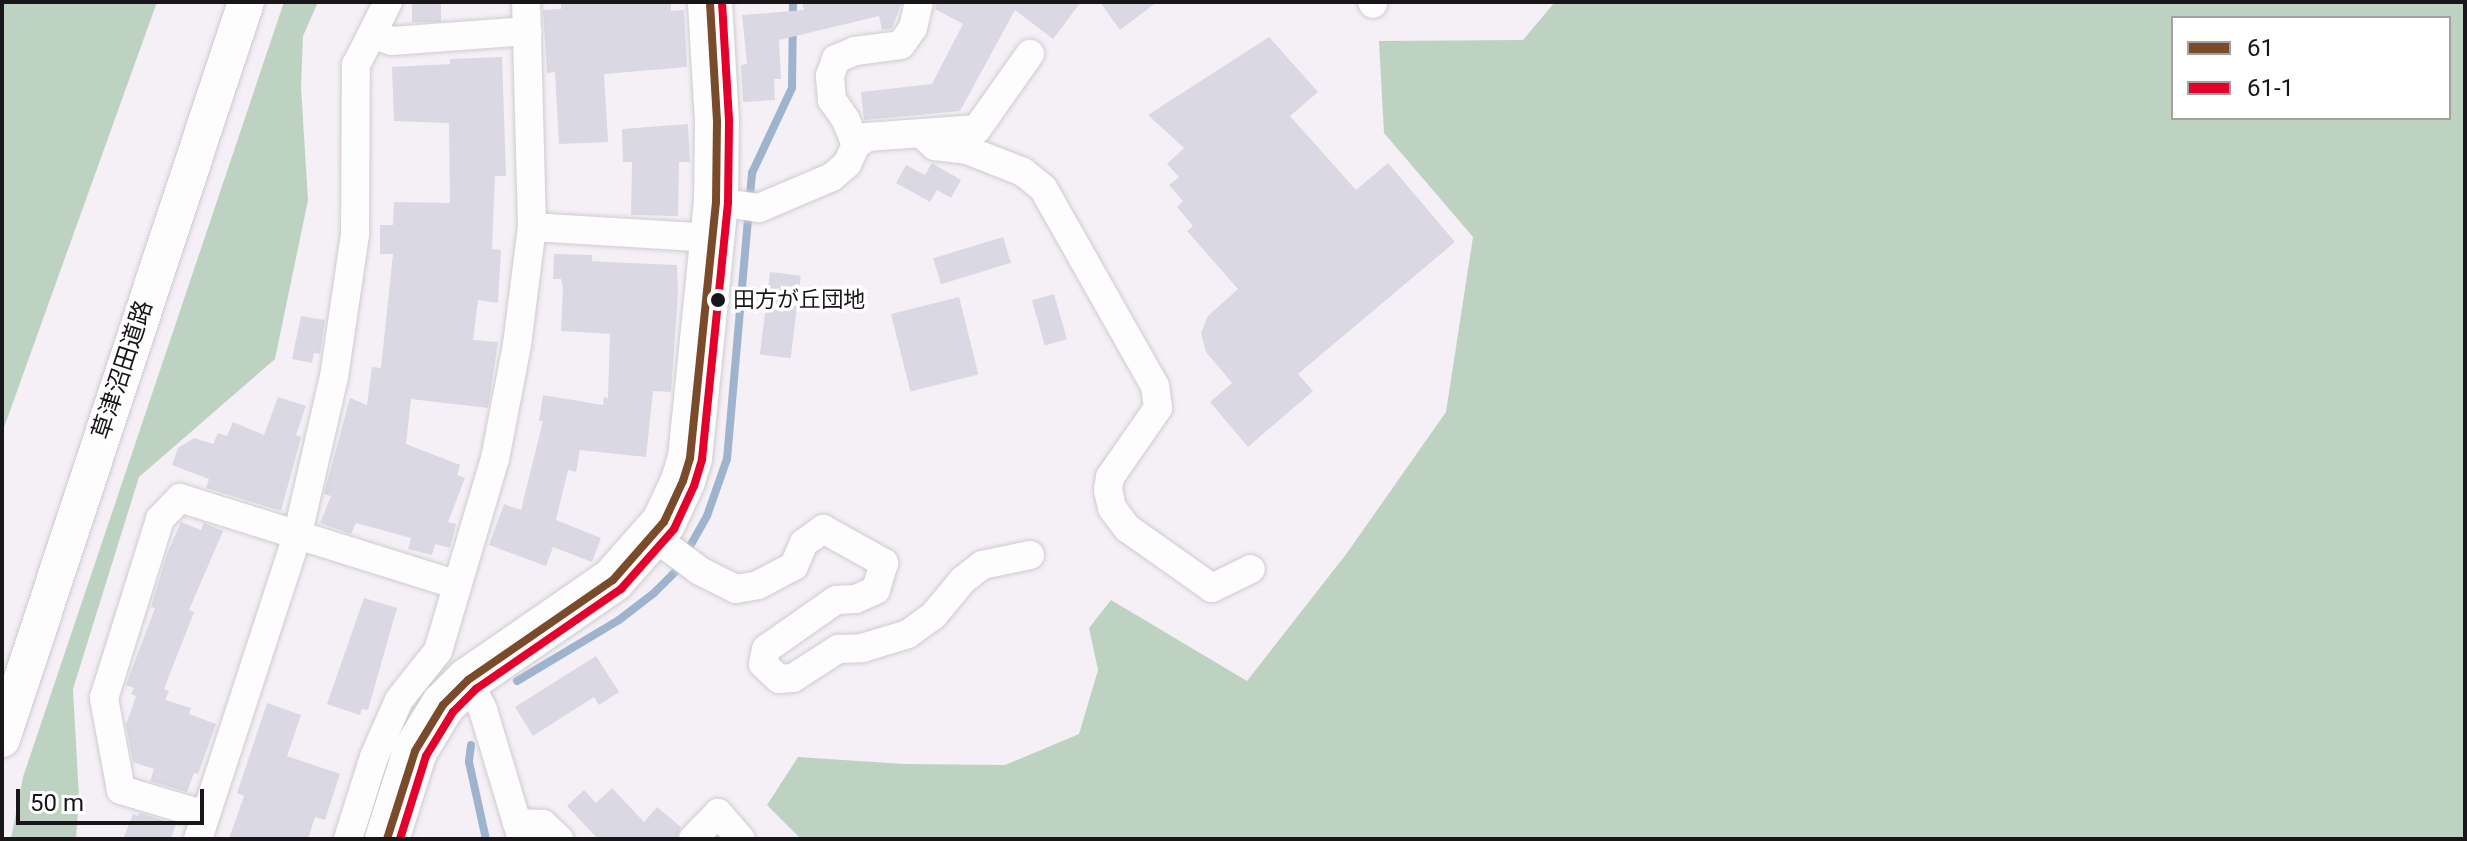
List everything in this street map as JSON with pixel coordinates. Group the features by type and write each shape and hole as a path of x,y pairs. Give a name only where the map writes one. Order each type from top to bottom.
{"main road":[{"path":"387,839 423,734 443,705 468,680 613,580 664,522 690,458 714,220 717,121 710,2"}],"street":[{"name":"草津沼田道路","path":"2,739 246,2"},
{"path":"388,2 374,35 356,65 355,234 334,377 297,537 202,827 121,790 104,698 160,519 180,498 297,537 457,585"},
{"path":"348,839 374,757 399,700 438,651 495,459 517,345 532,227 526,2"},
{"path":"856,145 846,120 832,100 830,76 836,59 855,51 901,45 913,28 919,2"},
{"path":"374,35 392,41 528,31"},
{"path":"532,227 714,220 759,208 832,177 847,164 856,145 867,137 977,129 1030,54"},
{"path":"922,134 935,146 967,150 1023,172 1043,188 1155,386 1158,408 1110,477 1108,490 1112,508 1127,528 1212,588 1251,569"},
{"path":"653,536 700,571 736,589 758,585 794,566 804,543 823,529 884,563 876,590 856,599 836,600 766,649 763,664 779,679 793,678 838,649 862,648 908,634 933,616 963,580 982,565 1030,555"},
{"path":"468,680 483,710 520,831 543,824 559,839"},
{"path":"693,839 718,813 741,839"}],"green space":[{"path":"2,2 157,2 2,433"},
{"path":"284,2 318,2 303,36 301,87 308,200 275,359 139,477 73,689 79,798 76,839 11,839 23,777"},
{"path":"1555,2 2465,2 2465,839 801,839 767,805 798,757 904,764 1005,765 1079,734 1098,670 1089,628 1111,600 1247,681 1347,553 1446,412 1473,237 1384,133 1379,41 1523,40"}],"building":[{"path":"412,2 441,2 441,22 412,22"},
{"path":"561,2 671,2 671,11 684,10 687,67 604,74 608,142 559,144 555,72 547,73 543,10 561,9"},
{"path":"802,2 902,2 892,28 882,30 879,16 779,40 781,79 774,79 775,100 743,102 741,65 747,64 742,15 804,10"},
{"path":"936,2 1081,2 1053,39 1015,10 960,111 864,120 861,92 932,84 963,24 935,9"},
{"path":"1100,2 1157,2 1120,30"},
{"path":"1269,37 1318,92 1290,116 1356,190 1388,163 1455,242 1298,374 1313,391 1248,447 1210,402 1232,383 1206,352 1201,333 1208,316 1238,289 1187,231 1193,226 1177,207 1183,201 1169,185 1179,177 1167,164 1184,148 1148,115"},
{"path":"502,57 506,176 495,176 492,249 501,250 498,303 478,300 473,340 498,342 488,408 411,399 406,444 460,465 457,475 465,478 448,522 456,524 450,548 435,544 432,555 408,549 411,538 356,523 351,534 320,523 331,496 324,494 350,398 367,405 372,367 381,368 393,254 380,254 380,225 393,225 394,202 450,203 449,123 394,121 392,67 450,64 450,59"},
{"path":"688,124 690,162 679,162 678,216 631,215 632,162 623,162 622,129"},
{"path":"932,163 961,180 951,198 937,190 930,202 896,183 906,165 925,175"},
{"path":"1003,237 1011,263 941,284 933,258"},
{"path":"554,254 592,255 592,261 677,265 678,293 671,392 653,391 646,457 580,450 576,472 568,470 556,520 601,538 592,562 553,547 546,566 489,545 504,504 521,510 543,421 539,421 543,395 603,405 604,397 608,398 610,334 561,331 563,287 561,279 553,279"},
{"path":"770,272 801,276 791,358 760,354"},
{"path":"1054,294 1067,339 1045,346 1032,300"},
{"path":"959,297 978,375 910,392 891,314"},
{"path":"301,316 325,320 320,354 314,353 312,363 292,359"},
{"path":"278,397 306,406 296,435 301,437 281,511 206,488 209,479 172,465 178,448 194,438 213,444 218,433 227,436 233,422 264,435"},
{"path":"181,522 201,530 204,523 223,531 189,610 194,612 164,689 169,691 165,700 191,708 189,714 216,724 198,774 194,773 187,792 150,781 154,769 133,762 126,725 136,696 131,694 134,688 126,685 155,608 151,607 167,554"},
{"path":"364,598 397,608 368,710 362,709 360,715 327,704"},
{"path":"596,656 619,692 599,705 594,697 533,736 515,707"},
{"path":"267,703 301,715 287,756 340,774 325,820 315,817 308,839 229,839 244,796 237,793"},
{"path":"612,788 644,822 657,807 681,827 676,839 598,839 567,806 584,790 596,803"},
{"path":"139,813 176,824 171,839 123,839 133,814 138,816"}],"waterway":[{"path":"517,681 619,620 654,593 676,571 707,516 727,459 752,173 792,88 793,2"},
{"path":"471,745 469,762 486,839"}],"transit line":[{"name":"61","path":"387,839 415,751 443,705 468,680 613,580 664,522 683,481 690,458 716,202 717,121 710,2"},
{"name":"61-1","path":"400,839 426,756 453,712 476,689 621,589 674,529 694,486 702,459 728,203 729,120 722,2"}],"place":[{"name":"田方が丘団地","path":"718,300"}]}
